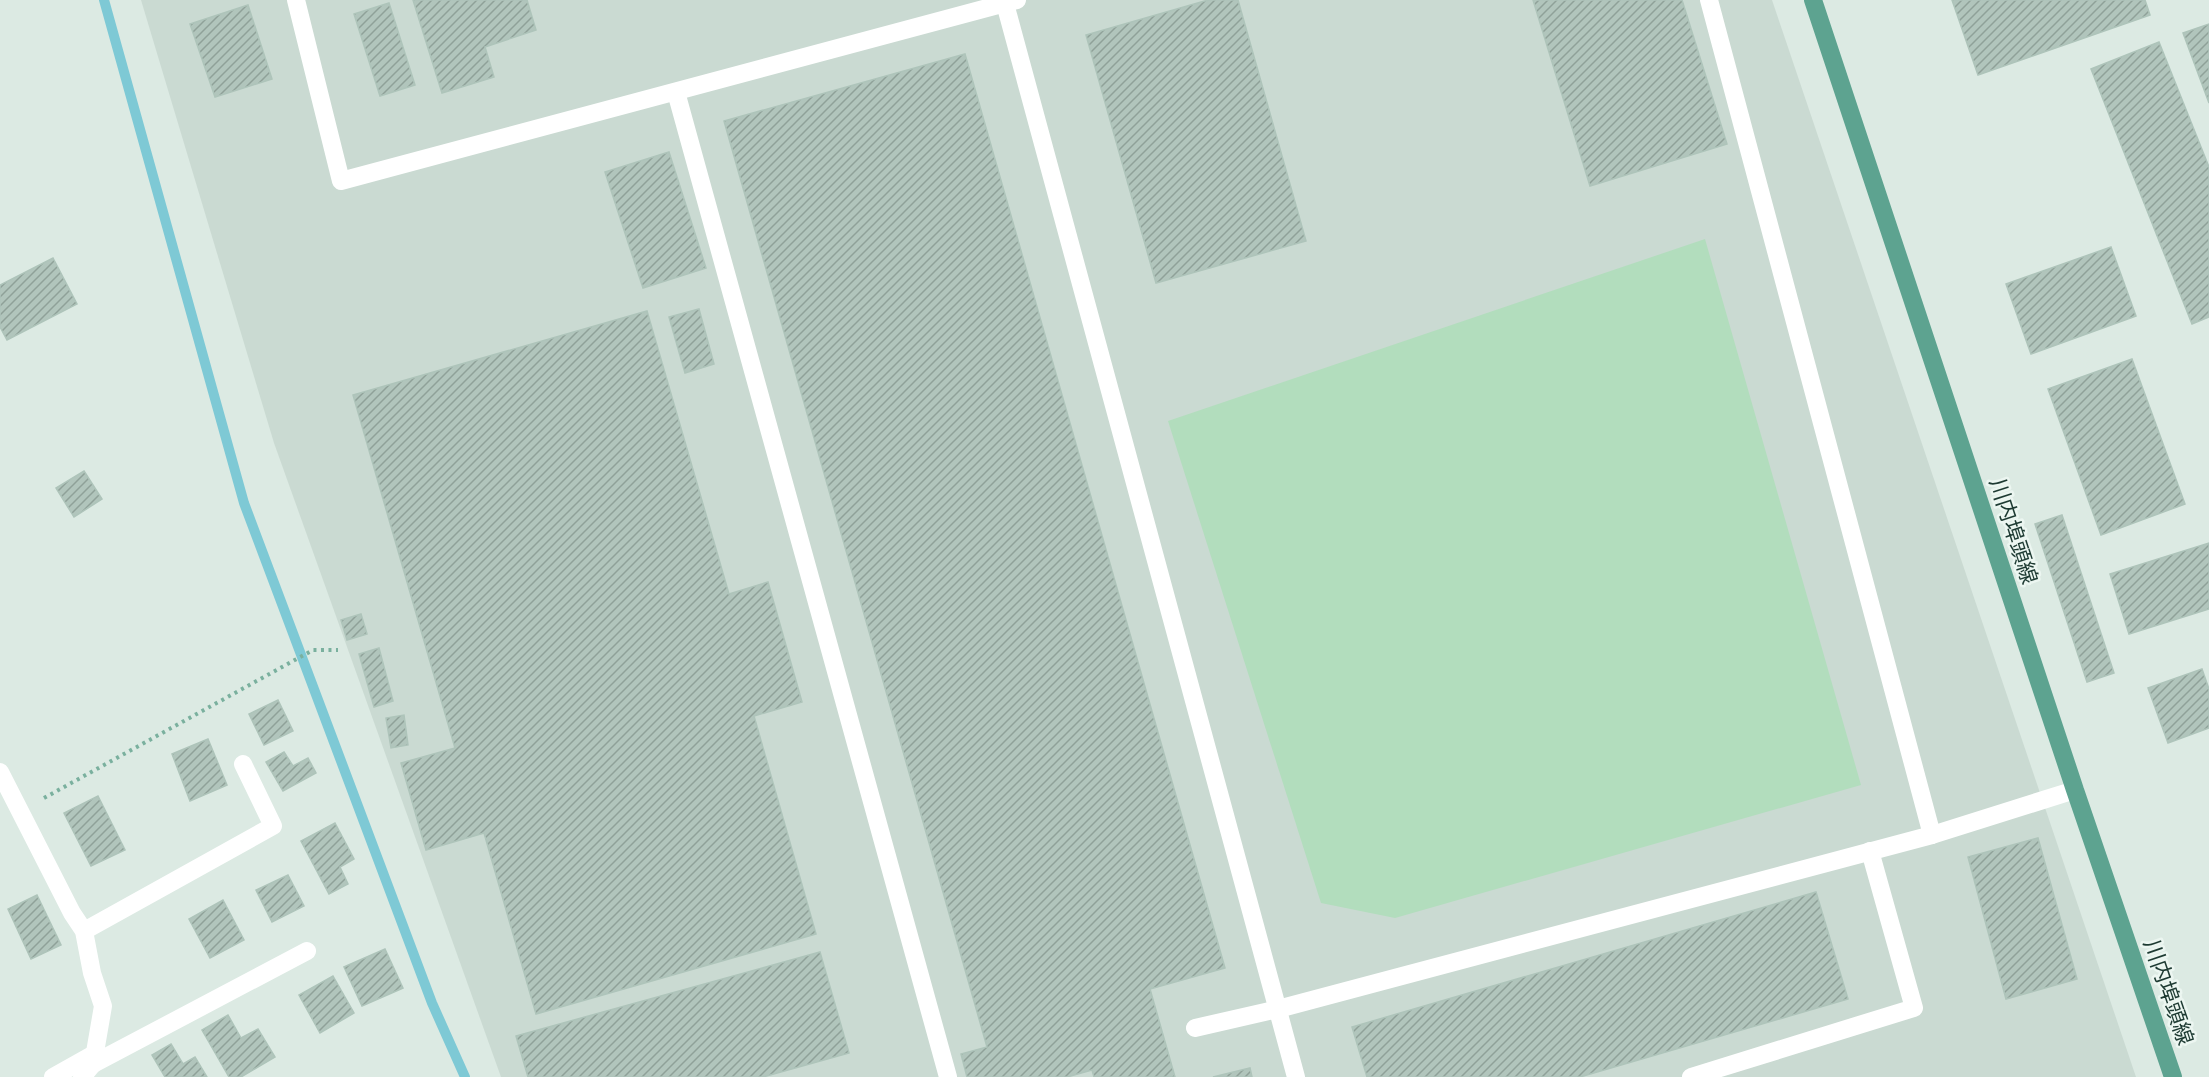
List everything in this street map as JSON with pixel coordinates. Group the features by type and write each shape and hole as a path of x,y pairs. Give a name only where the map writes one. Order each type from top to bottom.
{"main road":[{"name":"川内埠頭線","path":"1812,0 2173,1077"}],"street":[{"path":"296,0 341,181 1009,1 1296,1077"},
{"path":"1709,0 1932,835"},
{"path":"676,92 948,1077"},
{"path":"84,931 273,826 243,764"},
{"path":"0,772 72,913 84,931 92,973 103,1006 90,1065"},
{"path":"1195,1028 1278,1009 1932,835 2075,790"},
{"path":"1691,1077 1914,1008 1870,851"},
{"path":"52,1077 90,1065 307,951"}],"path":[{"path":"20,811 290,661 313,650 338,650"}],"shaded area":[{"path":"141,0 1772,0 2136,1077 501,1077 274,443"}],"green space":[{"path":"1705,239 1861,785 1395,918 1321,903 1168,421"}],"building":[{"path":"413,0 527,0 536,30 485,47 494,77 442,93"},
{"path":"1208,0 1238,0 1306,241 1156,283 1086,35"},
{"path":"1533,0 1682,0 1727,144 1590,186"},
{"path":"1952,0 2145,0 2150,15 1978,75"},
{"path":"389,3 415,85 380,96 354,14"},
{"path":"248,5 272,79 215,97 190,24"},
{"path":"2209,24 2209,103 2183,33"},
{"path":"2159,42 2209,167 2209,317 2192,324 2091,69"},
{"path":"965,54 1225,968 1150,989 1175,1077 1094,1077 1092,1070 1067,1077 967,1077 961,1054 987,1047 724,121"},
{"path":"669,152 706,268 643,288 605,172"},
{"path":"2111,247 2136,316 2031,354 2006,284"},
{"path":"53,258 77,304 7,340 0,327 0,285"},
{"path":"699,309 714,364 685,373 669,317"},
{"path":"647,311 729,594 768,582 802,702 754,716 816,934 536,1014 484,833 426,850 401,763 455,748 353,395"},
{"path":"2132,359 2185,504 2101,535 2048,389"},
{"path":"84,471 102,499 74,517 56,488"},
{"path":"2062,515 2114,673 2087,682 2035,524"},
{"path":"2209,543 2209,609 2129,634 2110,574"},
{"path":"361,614 367,634 347,640 341,620"},
{"path":"379,648 393,701 374,707 359,654"},
{"path":"2202,669 2209,689 2209,728 2168,743 2148,688"},
{"path":"278,700 293,731 264,745 249,714"},
{"path":"404,715 408,745 391,748 386,718"},
{"path":"208,739 227,785 190,801 172,754"},
{"path":"284,752 293,766 308,758 316,773 283,791 266,762"},
{"path":"98,796 125,850 91,866 64,813"},
{"path":"335,823 354,859 340,867 348,884 329,894 301,841"},
{"path":"2038,838 2077,979 2006,999 1968,857"},
{"path":"288,875 304,906 272,922 256,890"},
{"path":"1816,892 1848,999 1580,1077 1367,1077 1352,1027"},
{"path":"37,895 61,945 31,959 8,909"},
{"path":"223,900 244,940 210,958 189,919"},
{"path":"385,949 403,988 362,1006 344,967"},
{"path":"820,952 849,1053 763,1077 528,1077 516,1036"},
{"path":"333,976 354,1013 320,1033 299,995"},
{"path":"228,1015 241,1038 258,1029 275,1057 241,1077 229,1077 202,1030"},
{"path":"171,1044 183,1064 195,1057 207,1077 165,1077 152,1055"},
{"path":"1250,1068 1252,1077 1213,1077"}],"waterway":[{"path":"104,0 244,503 432,1003 465,1077"}]}
